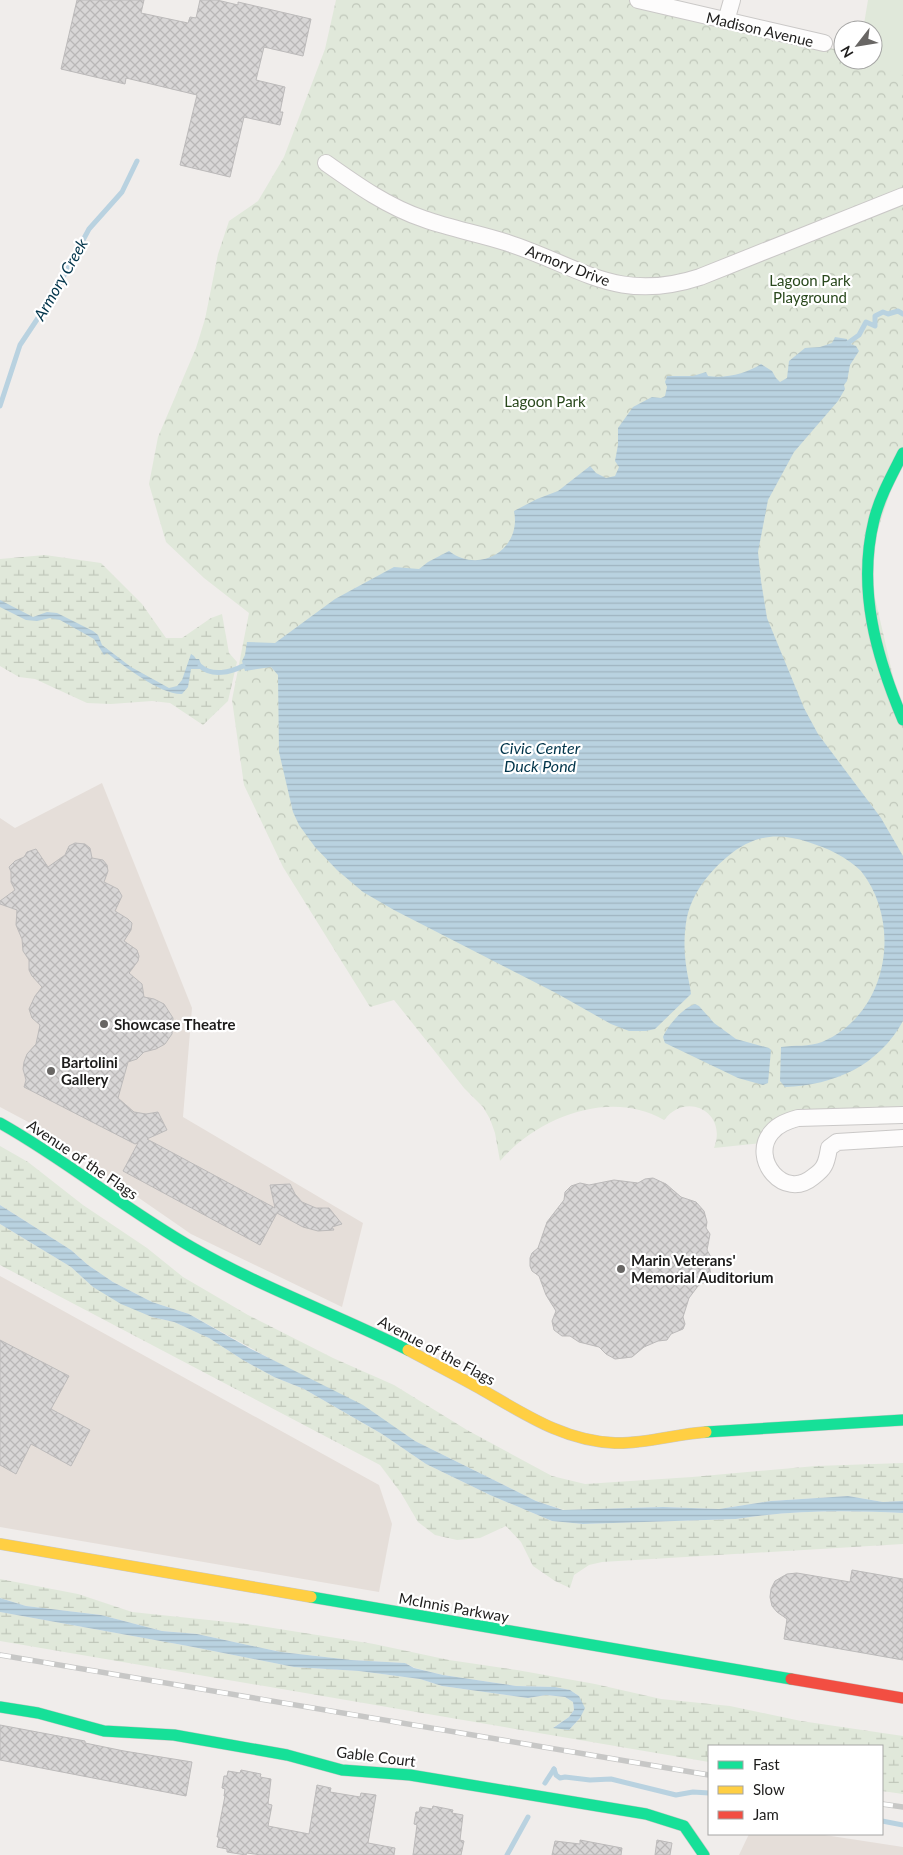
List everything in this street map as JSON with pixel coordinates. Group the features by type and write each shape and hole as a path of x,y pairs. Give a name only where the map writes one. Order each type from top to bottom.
{"street":[{"name":"Madison Avenue","path":"638,0 824,43"},
{"path":"726,21 732,0"},
{"name":"Armory Drive","path":"326,163 375,196 410,214 437,224 508,242 589,276 617,284 640,287 670,285 700,276 903,196"},
{"path":"903,453 887,482 873,522 869,543 866,584 877,651 903,720"},
{"path":"903,1116 798,1118 783,1123 768,1138 767,1163 772,1174 778,1180 785,1183 798,1184 812,1178 824,1168 829,1148 837,1142 903,1138"},
{"name":"Avenue of the Flags","path":"0,1123 33,1142 144,1218 196,1250 247,1276 391,1342 471,1383 528,1419 557,1432 587,1440 634,1443 666,1440 706,1432 903,1420"},
{"name":"McInnis Parkway","path":"0,1544 903,1698"},
{"name":"Gable Court","path":"0,1707 38,1713 104,1731 174,1735 287,1754 342,1770 410,1775 646,1814 684,1826 704,1855"}],"shaded area":[{"path":"102,783 192,1008 183,1117 363,1223 342,1307 191,1234 32,1124 0,1107 0,818 15,828"},
{"path":"0,1276 379,1485 392,1524 379,1592 0,1527"},
{"path":"749,1835 825,1835 903,1847 903,1855 739,1855"}],"green space":[{"name":"Lagoon Park","path":"336,0 631,0 812,42 833,49 833,70 883,70 883,40 903,0 903,453 867,563 903,720 903,1115 798,1118 762,1143 714,1148 717,1136 715,1125 710,1116 694,1106 683,1107 673,1111 664,1120 643,1111 621,1107 598,1108 576,1112 554,1121 516,1145 500,1161 495,1133 483,1107 464,1088 394,1000 370,1007 283,867 244,785 232,700 249,613 204,578 166,542 149,484 158,437 196,348 205,319 218,254 229,221 258,201 284,157 325,49"},
{"path":"868,0 903,0 903,75 883,70 883,20 865,20"},
{"path":"45,555 101,563 142,604 166,638 182,638 211,618 222,614 229,653 237,662 228,701 203,725 170,703 152,701 111,704 87,703 35,679 19,677 0,666 0,559"},
{"path":"0,1146 28,1162 83,1205 147,1248 183,1277 248,1315 333,1358 394,1385 467,1430 552,1476 585,1484 816,1466 903,1463 903,1501 883,1502 848,1496 771,1501 719,1509 663,1507 564,1510 536,1501 415,1441 391,1425 189,1314 152,1302 113,1282 88,1265 71,1250 0,1205"},
{"path":"0,1224 71,1267 93,1287 152,1317 174,1322 209,1338 243,1360 274,1377 304,1389 382,1434 426,1464 490,1495 552,1521 583,1524 736,1519 777,1514 819,1512 903,1513 903,1544 602,1562 589,1565 574,1575 570,1588 555,1581 533,1566 521,1542 506,1526 480,1538 457,1540 435,1535 418,1522 401,1493 380,1465 0,1265"},
{"path":"0,1579 78,1594 132,1612 247,1624 374,1644 449,1660 595,1684 661,1699 730,1706 801,1721 903,1736 903,1794 883,1791 883,1745 708,1745 708,1762 0,1641 0,1612 294,1667 359,1671 420,1679 442,1686 528,1698 546,1695 565,1697 573,1702 574,1710 569,1717 554,1727 569,1730 580,1718 579,1696 570,1690 555,1687 516,1686 443,1675 415,1668 405,1663 351,1660 281,1652 197,1634 162,1631 101,1615 26,1606 0,1598"}],"water":[{"name":"Civic Center Duck Pond","path":"835,337 847,339 848,343 856,346 859,351 850,365 847,381 844,385 845,389 838,401 794,452 768,500 758,552 767,618 804,708 818,734 881,818 903,856 903,1021 893,1037 881,1050 853,1070 821,1082 785,1087 780,1081 781,1047 817,1044 844,1029 862,1011 874,990 882,966 885,941 882,916 874,892 861,871 855,866 843,857 822,847 786,837 756,840 746,844 727,857 700,886 688,913 685,928 685,949 686,969 691,994 655,1029 629,1031 611,1024 556,993 394,910 363,892 337,870 315,847 299,825 293,812 279,752 278,675 271,667 245,671 242,661 247,642 275,643 335,599 394,567 419,569 449,551 461,558 473,560 485,559 496,554 505,547 512,537 515,525 514,511 558,491 590,466 596,473 606,478 615,476 619,467 615,461 618,445 618,428 633,407 652,397 661,398 665,396 667,376 693,376 706,372 708,376 729,376 743,373 761,364 772,371 780,382 787,378 789,361 805,348 820,347 832,343"},
{"path":"0,600 33,617 47,612 57,613 93,631 98,635 102,645 131,667 169,688 177,686 182,680 191,654 196,659 199,659 200,669 191,669 188,687 182,694 164,690 143,679 107,653 104,655 94,639 60,620 50,618 37,621 26,620 0,607"},
{"path":"695,1004 714,1023 736,1039 771,1050 768,1083 763,1085 738,1078 665,1043 663,1037 672,1022 686,1009"},
{"path":"0,1205 71,1250 88,1265 113,1282 152,1302 189,1314 249,1348 363,1405 415,1441 536,1501 563,1510 663,1507 719,1509 771,1501 848,1496 883,1502 903,1501 903,1513 819,1512 777,1514 736,1519 583,1524 552,1521 490,1495 426,1464 382,1434 304,1389 274,1377 243,1360 209,1338 174,1322 152,1317 121,1304 93,1287 71,1267 0,1224"},
{"path":"0,1598 26,1606 101,1615 162,1631 197,1634 281,1652 351,1660 405,1663 414,1668 443,1675 516,1686 555,1687 570,1690 579,1696 585,1708 580,1718 569,1730 553,1728 569,1717 574,1710 573,1702 565,1697 546,1695 528,1698 442,1686 420,1679 359,1671 294,1667 0,1612"}],"building":[{"path":"77,0 144,0 141,13 188,23 190,17 196,18 200,0 217,0 238,5 238,2 311,19 303,56 264,47 256,80 285,87 280,112 283,112 280,125 244,117 230,177 180,165 197,95 126,78 125,84 61,69"},
{"path":"75,843 85,844 90,848 92,858 103,860 107,865 108,871 104,882 118,889 122,896 115,911 132,923 131,930 124,941 137,950 139,956 138,961 129,973 142,984 144,997 164,1004 173,1018 172,1034 165,1044 144,1052 137,1059 128,1062 118,1098 134,1112 146,1114 158,1112 167,1130 147,1139 275,1208 270,1185 290,1184 302,1202 316,1208 329,1208 342,1224 332,1227 334,1230 318,1231 303,1227 277,1213 260,1245 123,1171 138,1143 135,1144 24,1087 26,1080 23,1069 24,1062 27,1054 36,1044 40,1025 32,1018 29,1009 42,987 29,970 29,960 23,951 22,939 16,925 17,910 0,904 0,901 15,890 11,882 9,867 15,861 24,857 27,852 36,849 48,867 65,855 69,846"},
{"name":"Marin Veterans' Memorial Auditorium","path":"653,1178 666,1184 681,1197 696,1202 704,1211 707,1222 706,1228 710,1234 707,1250 711,1257 709,1264 711,1276 708,1282 698,1286 689,1298 683,1317 685,1324 683,1329 671,1334 667,1340 658,1341 644,1347 632,1357 615,1359 599,1347 579,1342 570,1336 562,1336 554,1330 552,1321 556,1311 546,1295 539,1276 532,1271 530,1258 532,1253 538,1248 547,1222 564,1200 565,1192 571,1186 580,1183 589,1185 614,1180 638,1183 645,1179"},
{"path":"0,1340 69,1376 51,1409 90,1430 71,1466 31,1444 16,1474 0,1465"},
{"path":"852,1570 903,1579 903,1660 784,1639 787,1619 772,1606 770,1597 775,1581 787,1574 797,1573 850,1582"},
{"path":"0,1725 85,1741 85,1743 124,1751 192,1762 186,1796 0,1760"},
{"path":"241,1770 261,1774 260,1777 271,1779 268,1804 272,1805 268,1826 309,1834 317,1785 331,1788 330,1792 360,1797 361,1793 376,1795 368,1843 395,1848 394,1855 261,1855 247,1853 246,1855 227,1852 227,1849 217,1847 219,1837 217,1837 225,1796 225,1789 222,1788 224,1776 227,1776 228,1771 240,1773"},
{"path":"433,1806 453,1810 452,1813 463,1815 460,1840 464,1841 461,1855 413,1855 417,1825 414,1824 416,1812 419,1812 420,1807 432,1809"},
{"path":"580,1840 622,1848 621,1855 552,1855 555,1841 580,1844"},
{"path":"657,1840 672,1843 670,1855 655,1855"}],"waterway":[{"name":"Armory Creek","path":"0,406 20,345 54,294 89,229 122,192 137,161"},
{"path":"848,343 859,335 866,322 875,326 875,316 883,312 888,314 898,311 903,314"},
{"path":"200,666 216,672 227,672 243,666"},
{"path":"554,1769 556,1775 560,1778 611,1779 676,1795 693,1792 708,1793"},
{"path":"545,1783 554,1769"},
{"path":"507,1855 528,1817"},
{"path":"883,1821 903,1825"}],"railway":[{"path":"0,1655 708,1775"},
{"path":"883,1804 903,1807"}],"traffic: fast":[{"path":"903,453 880,502 874,520 869,546 868,571 869,597 877,647 903,720"},
{"path":"0,1123 50,1153 145,1219 195,1249 274,1289 408,1350"},
{"path":"706,1432 903,1420"},
{"path":"311,1597 791,1679"},
{"path":"0,1707 38,1713 104,1731 174,1735 287,1755 342,1770 410,1775 646,1814 684,1826 704,1855"}],"traffic: slow":[{"path":"408,1350 528,1416 578,1437 596,1441 627,1443 706,1432"},
{"path":"0,1544 311,1597"}],"traffic: jam":[{"path":"791,1679 903,1698"}],"place":[{"name":"Showcase Theatre","path":"104,1024"},
{"name":"Bartolini Gallery","path":"51,1071"},
{"name":"Marin Veterans' Memorial Auditorium","path":"621,1269"}],"park label":[{"name":"Lagoon Park Playground","path":"810,288"}]}
